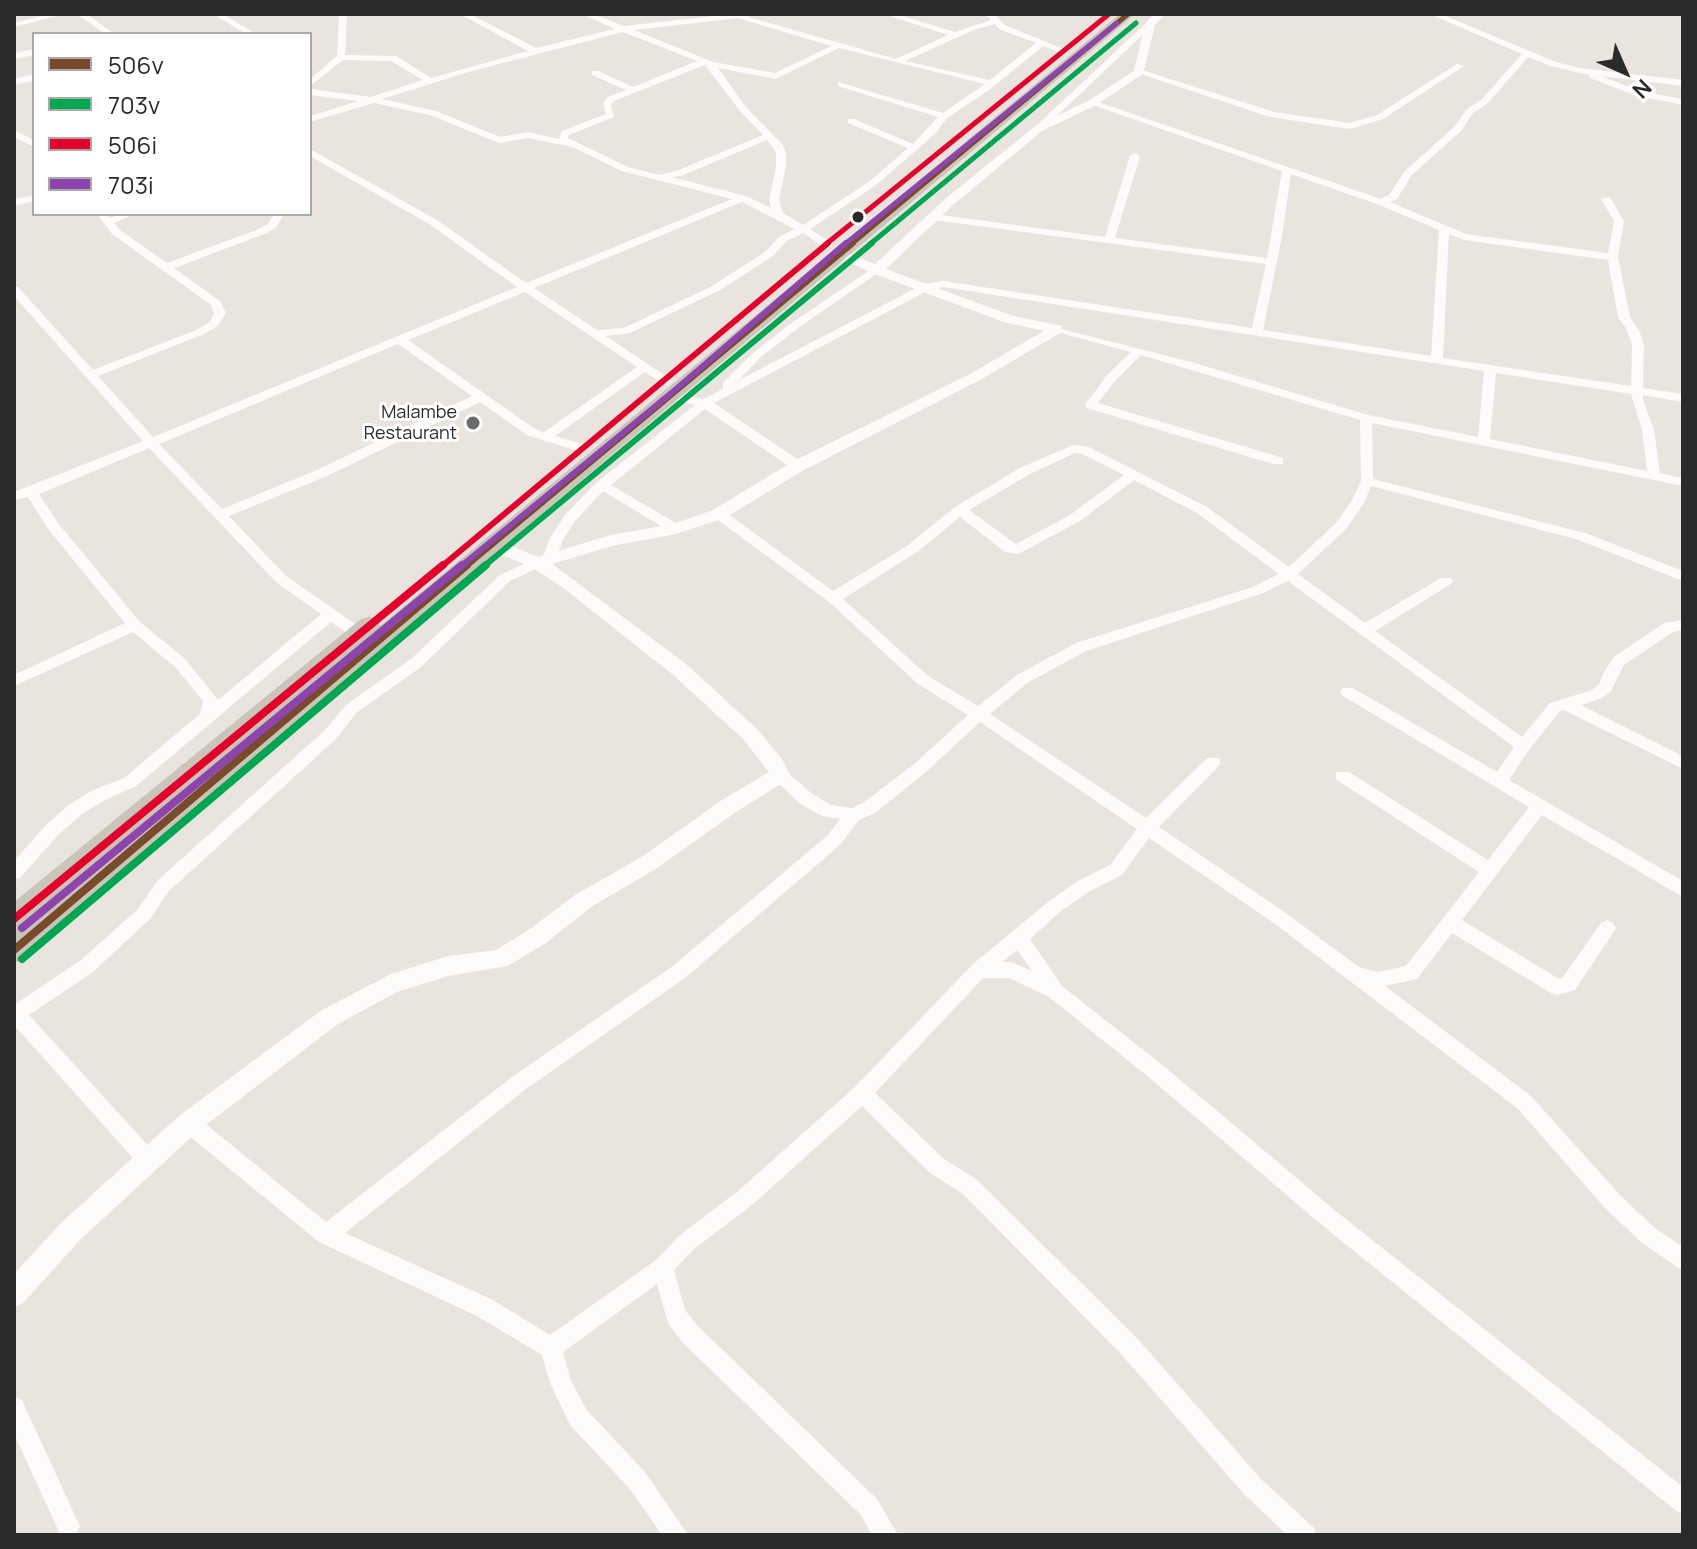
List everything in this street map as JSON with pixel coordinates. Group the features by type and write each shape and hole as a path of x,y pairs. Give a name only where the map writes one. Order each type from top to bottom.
{"main road":[{"path":"834,250 1064,51 1121,15"},
{"path":"14,950 492,544 669,388 1121,15"},
{"path":"14,919 582,448 669,388"}],"street":[{"path":"14,25 60,14"},
{"path":"83,16 105,14"},
{"path":"217,14 248,32"},
{"path":"341,57 343,14"},
{"path":"464,14 535,51"},
{"path":"586,14 709,63 776,76 837,46"},
{"path":"678,14 687,22"},
{"path":"888,14 955,35"},
{"path":"1434,14 1526,54 1629,91 1683,102"},
{"path":"1121,15 1155,19"},
{"path":"83,16 108,32"},
{"path":"312,118 342,103 374,100 602,34 736,16 753,16 837,46 991,83"},
{"path":"897,62 992,18 1064,51"},
{"path":"1038,129 1092,103 1139,72 1155,19"},
{"path":"720,395 757,355 877,270 933,217 1038,129 1155,19"},
{"path":"602,34 613,24"},
{"path":"597,333 626,331 730,281 769,254 783,239 857,195 933,131 944,116 1041,43"},
{"path":"1381,202 1393,197 1407,174 1459,128 1469,112 1485,101 1526,54"},
{"path":"312,81 341,57 393,58 432,82"},
{"path":"709,63 743,109 770,135 781,152 774,200 778,215"},
{"path":"374,100 433,113 499,140 528,135 566,138 611,115 607,103 633,90 709,63"},
{"path":"1139,72 1273,115 1350,126 1380,117 1460,66"},
{"path":"1580,71 1683,83"},
{"path":"595,73 633,90"},
{"path":"728,85 760,73"},
{"path":"841,84 944,116"},
{"path":"312,93 342,103"},
{"path":"1092,103 1286,172 1381,202 1464,237 1613,257"},
{"path":"851,121 913,147"},
{"path":"655,176 678,174 770,135"},
{"path":"566,138 625,169 742,198 803,229 834,250 877,270 928,286 1009,319 1139,351 1366,418 1683,482"},
{"path":"312,153 433,222 479,257 646,366 669,388 705,403 798,466"},
{"path":"1109,239 1135,156"},
{"path":"1257,332 1286,172"},
{"path":"14,496 31,492 742,198"},
{"path":"1606,199 1619,221 1613,257 1624,317 1638,345 1636,390 1648,430 1654,476"},
{"path":"166,267 263,231 272,226 278,216"},
{"path":"933,217 1272,262"},
{"path":"92,374 200,332 219,318 216,303 105,218"},
{"path":"1437,361 1444,231"},
{"path":"543,561 570,518 602,485 705,403 928,286 959,286 1683,398"},
{"path":"14,289 218,515 281,579 359,634"},
{"path":"148,1160 15,1014 87,966 144,914 163,886 331,734 351,709 416,663 505,578 543,561 611,541 676,529 719,514 798,466 975,377 1057,329"},
{"path":"620,349 626,331"},
{"path":"400,340 531,432 582,448"},
{"path":"1139,351 1111,378 1091,405 1278,461"},
{"path":"545,437 646,366"},
{"path":"1484,442 1490,369"},
{"path":"218,515 322,473 481,397"},
{"path":"326,1235 519,1083 679,972 834,840 853,815 887,796 1022,679 1081,647 1258,590 1289,575 1341,526 1367,481 1366,418"},
{"path":"833,598 912,549 960,510 1025,471 1073,449 1085,450 1202,510 1523,746"},
{"path":"960,510 1010,549 1018,549 1075,518 1132,475"},
{"path":"1367,481 1580,536 1683,576"},
{"path":"602,485 676,529"},
{"path":"31,492 53,526 134,625 180,663 210,708"},
{"path":"719,514 833,598 913,672 1148,827 1347,968 1524,1102 1613,1202 1649,1236 1683,1260"},
{"path":"492,544 543,561 679,669 750,734 780,775 805,798 828,811 853,815"},
{"path":"1365,630 1446,581"},
{"path":"14,873 53,829 76,809 130,782 210,708 232,697 331,614"},
{"path":"14,681 134,625"},
{"path":"1500,781 1523,746 1555,707 1597,694 1606,687 1619,661 1669,627 1683,625"},
{"path":"1348,692 1683,890"},
{"path":"1564,703 1683,763"},
{"path":"551,1348 663,1267 687,1242 745,1198 862,1093 979,970 1055,906 1084,886 1116,870 1148,827 1213,762"},
{"path":"14,1294 71,1231 189,1123 330,1017 391,984 448,966 475,965 500,959 538,936 583,901 650,862 729,806 780,775"},
{"path":"1343,776 1490,870"},
{"path":"1347,968 1378,980 1411,973 1539,806"},
{"path":"1450,922 1557,987 1569,984 1607,928"},
{"path":"1019,938 1056,992"},
{"path":"979,970 1011,970 1056,992 1158,1073 1330,1219 1683,1502"},
{"path":"862,1093 937,1166 969,1186 1129,1346 1253,1487 1305,1535"},
{"path":"189,1123 326,1235 485,1308 551,1348 561,1383 578,1417 637,1480 676,1535"},
{"path":"663,1267 676,1315 690,1334 869,1507 886,1535"},
{"path":"14,1408 68,1526"}],"transit line":[{"name":"506i","path":"14,919 667,381 870,207 1109,14"},
{"name":"506v","path":"14,950 492,544 1128,14"},
{"name":"703i","path":"22,928 675,390 878,216 1117,23"},
{"name":"703v","path":"22,959 500,553 1136,23"}],"place":[{"name":"Malambe Restaurant","path":"473,423"}]}
